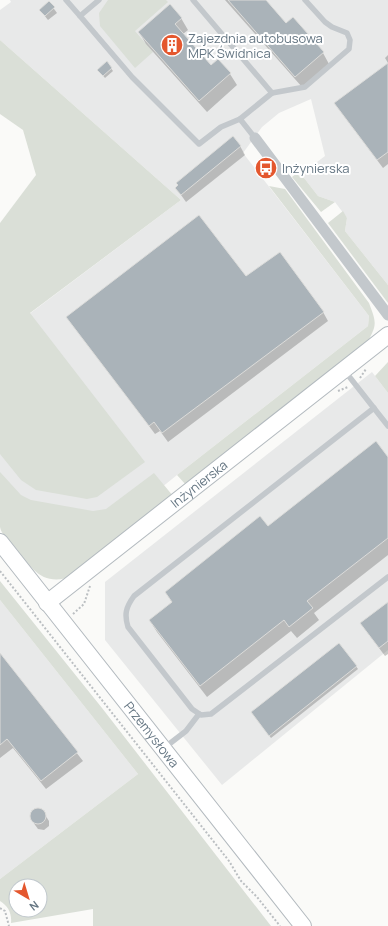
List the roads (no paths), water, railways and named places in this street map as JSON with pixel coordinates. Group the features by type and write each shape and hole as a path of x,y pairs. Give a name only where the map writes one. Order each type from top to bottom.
{"main road":[{"name":"Inżynierska","path":"48,603 388,335"},
{"name":"Przemysłowa","path":"0,542 303,926"}],"street":[{"path":"255,138 388,315"}],"lane":[{"path":"66,0 132,77 199,144 221,127 240,119 272,93 305,87 350,49 350,40 347,33 332,27 325,22 305,0"},
{"path":"80,16 99,0"},
{"path":"193,0 272,93"},
{"path":"240,119 255,138"},
{"path":"344,370 388,426"},
{"path":"374,408 134,596 127,606 125,616 128,627 192,709 201,715 211,714 388,577"},
{"path":"163,749 186,731 199,714"}],"place":[{"name":"Zajezdnia autobusowa MPK Świdnica","path":"172,45"},
{"name":"Inżynierska","path":"266,168"}]}
